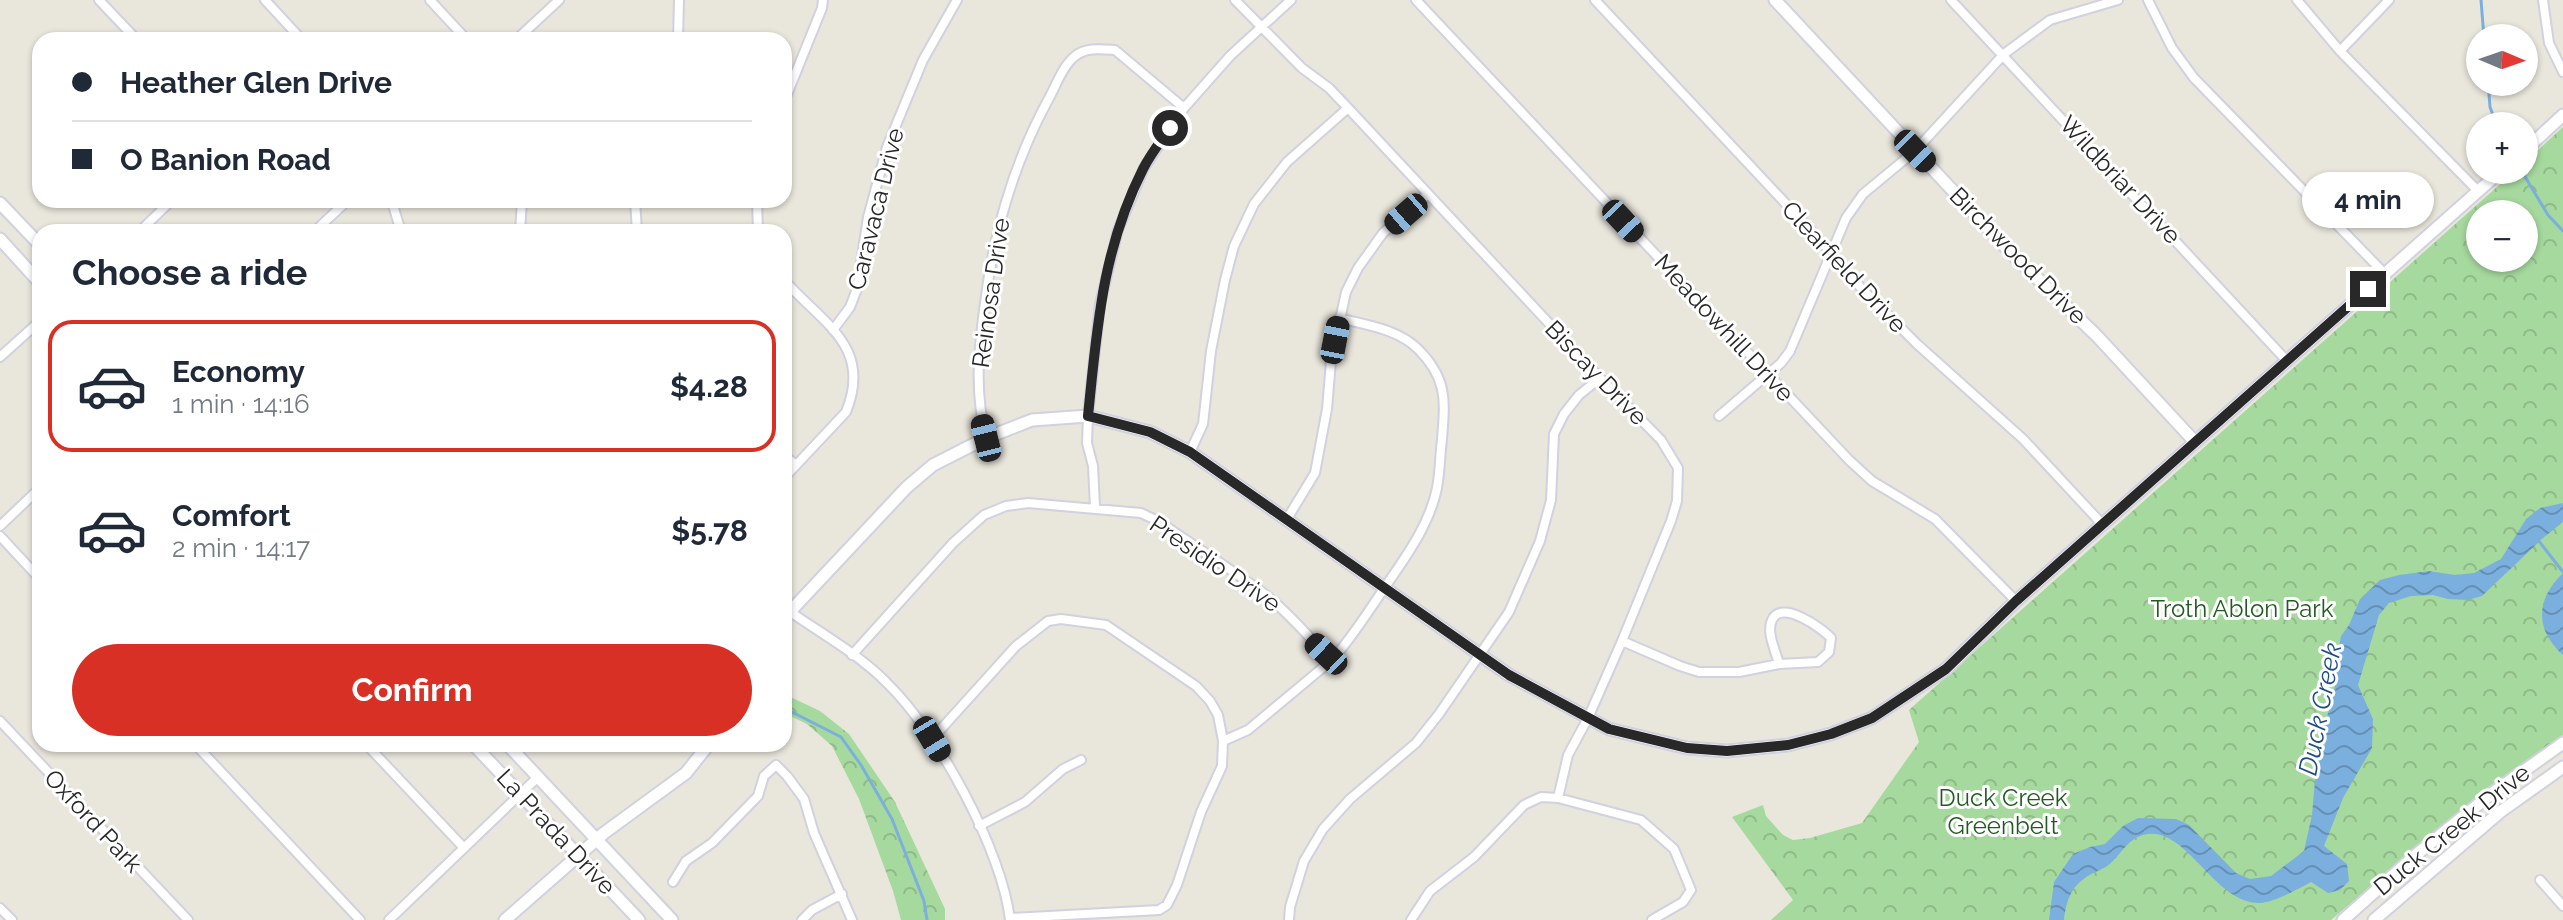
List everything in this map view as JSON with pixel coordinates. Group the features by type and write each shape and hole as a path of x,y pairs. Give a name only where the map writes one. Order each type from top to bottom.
{"street":[{"path":"99,0 129,32"},
{"path":"265,0 295,32"},
{"path":"430,0 460,32"},
{"path":"525,32 559,0"},
{"path":"678,32 679,0"},
{"path":"792,82 823,0"},
{"name":"Caravaca Drive","path":"833,330 850,307 857,289 868,217 887,147 923,60 957,0"},
{"name":"Biscay Drive","path":"1235,0 1302,68 1329,88 1348,108 1661,440 1678,468 1677,501 1671,521 1622,641 1568,755 1558,798"},
{"path":"1095,507 1093,466 1087,443 1088,416 1100,304 1111,252 1144,168 1184,108 1230,56 1291,0"},
{"name":"Meadowhill Drive","path":"1416,0 1849,460 1872,481 1935,519 2016,601"},
{"name":"Clearfield Drive","path":"1595,0 1832,253 1861,288 1917,344 2023,439 2103,525"},
{"name":"Birchwood Drive","path":"1775,0 2010,252 2097,336 2195,442"},
{"name":"Wildbriar Drive","path":"1951,0 2287,361"},
{"path":"1719,416 1768,375 1790,351 1852,207 1863,194 1915,151 2004,54 2050,20 2118,0"},
{"path":"2148,0 2172,48 2194,78 2385,274"},
{"path":"2297,0 2340,51 2478,191"},
{"path":"2340,51 2389,0"},
{"path":"2543,0 2549,43 2563,72"},
{"name":"Reinosa Drive","path":"986,438 979,408 978,371 989,266 1014,173 1034,126 1065,69 1074,57 1087,50 1115,50 1184,108"},
{"path":"1190,452 1203,424 1211,351 1234,246 1254,204 1287,162 1348,108"},
{"path":"2538,138 2563,115"},
{"path":"792,609 907,487 933,465 986,438 1032,420 1088,416 1150,432 1190,452 1509,675 1609,729 1687,748 1754,749 1788,745 1831,734 1872,718 1946,669 2016,601 2486,184"},
{"path":"1287,519 1315,473 1339,318 1346,292 1358,268 1383,233 1428,194"},
{"path":"0,203 32,237"},
{"path":"147,224 164,208"},
{"path":"322,224 340,208"},
{"path":"0,239 32,274"},
{"path":"792,288 833,330 852,358 855,379 846,412 792,469"},
{"path":"1223,741 1248,730 1344,647 1420,532 1437,489 1445,403 1441,379 1418,349 1405,339 1339,318"},
{"path":"0,357 32,328"},
{"path":"1289,920 1304,861 1323,829 1350,799 1416,743 1509,612 1540,541 1551,500 1554,434 1579,395 1600,378"},
{"path":"792,462 796,465"},
{"path":"0,526 32,496"},
{"name":"Presidio Drive","path":"852,655 953,543 984,515 1006,506 1028,503 1141,513 1158,521 1265,595 1332,660"},
{"path":"0,536 32,570"},
{"path":"1622,641 1699,672 1739,672 1779,664 1818,662 1829,652 1831,638 1787,611 1776,614 1770,628 1779,664"},
{"path":"792,617 852,655 889,684 932,739 958,782 979,826 1004,886 1010,919 1159,910 1167,905 1177,885 1201,812 1222,766 1223,741 1218,715 1196,686 1106,625 1061,619 1048,621 1016,646 932,739"},
{"name":"Oxford Park","path":"0,721 188,920"},
{"name":"Duck Creek Drive","path":"2343,920 2417,854 2563,743"},
{"path":"202,752 360,920"},
{"path":"374,752 464,848"},
{"name":"La Prada Drive","path":"481,752 639,920"},
{"name":"La Prada Drive","path":"515,752 672,920"},
{"path":"505,920 596,840 686,773 703,752"},
{"path":"979,826 1025,802 1053,776 1081,760"},
{"path":"673,882 686,861 712,843 758,796 764,776 776,765 804,799 814,833 852,920"},
{"name":"Duck Creek Drive","path":"2374,920 2500,812 2563,767"},
{"path":"389,920 538,777"},
{"path":"1411,920 1430,891 1474,857 1524,805 1541,797 1558,798 1641,820 1674,849 1691,890 1683,902 1652,920"},
{"path":"2540,880 2563,906"},
{"path":"802,920 812,910 842,894"},
{"path":"0,908 12,920"}],"green space":[{"path":"2563,127 2563,735 2484,790 2331,920 1771,920 1793,900 1732,817 1763,805 1766,816 1783,835 1793,840 1862,823 1919,742 1909,710 2466,214 2466,272 2538,272 2538,200 2482,200 2500,184 2538,184 2538,150"},
{"path":"792,698 820,711 849,734 895,802 945,909 945,920 901,920 859,799 832,746 807,724 792,717"}],"water":[{"path":"2563,503 2563,522 2482,596 2468,600 2433,595 2411,596 2389,603 2379,615 2358,685 2373,719 2372,748 2343,798 2324,846 2347,864 2349,881 2340,890 2328,893 2311,882 2266,902 2243,900 2228,891 2173,841 2158,835 2143,835 2132,840 2111,863 2076,886 2064,920 2049,920 2054,882 2073,854 2105,844 2123,826 2138,818 2176,819 2189,825 2236,873 2250,879 2271,876 2304,851 2312,815 2316,768 2325,745 2325,725 2336,682 2335,667 2341,636 2360,599 2380,580 2399,575 2429,571 2455,575 2474,573 2501,559 2526,519 2540,508"},
{"path":"2563,573 2563,655 2547,635 2542,614 2548,593"}],"waterway":[{"path":"2481,0 2483,24"},
{"path":"2489,96 2492,112"},
{"path":"2529,184 2548,215 2563,231"},
{"path":"2538,540 2563,572"},
{"path":"792,712 841,737 861,765 892,819 924,901 927,920"}],"route":[{"path":"1170,128 1144,168 1111,252 1100,304 1088,416 1150,432 1190,452 1509,675 1609,729 1687,748 1727,751 1754,749 1788,745 1831,734 1872,718 1946,669 2016,601 2368,289"}],"park label":[{"name":"Troth Ablon Park","path":"2242,609"},
{"name":"Duck Creek Greenbelt","path":"2003,812"}],"water label":[{"name":"Duck Creek","path":"2320,709"}]}
